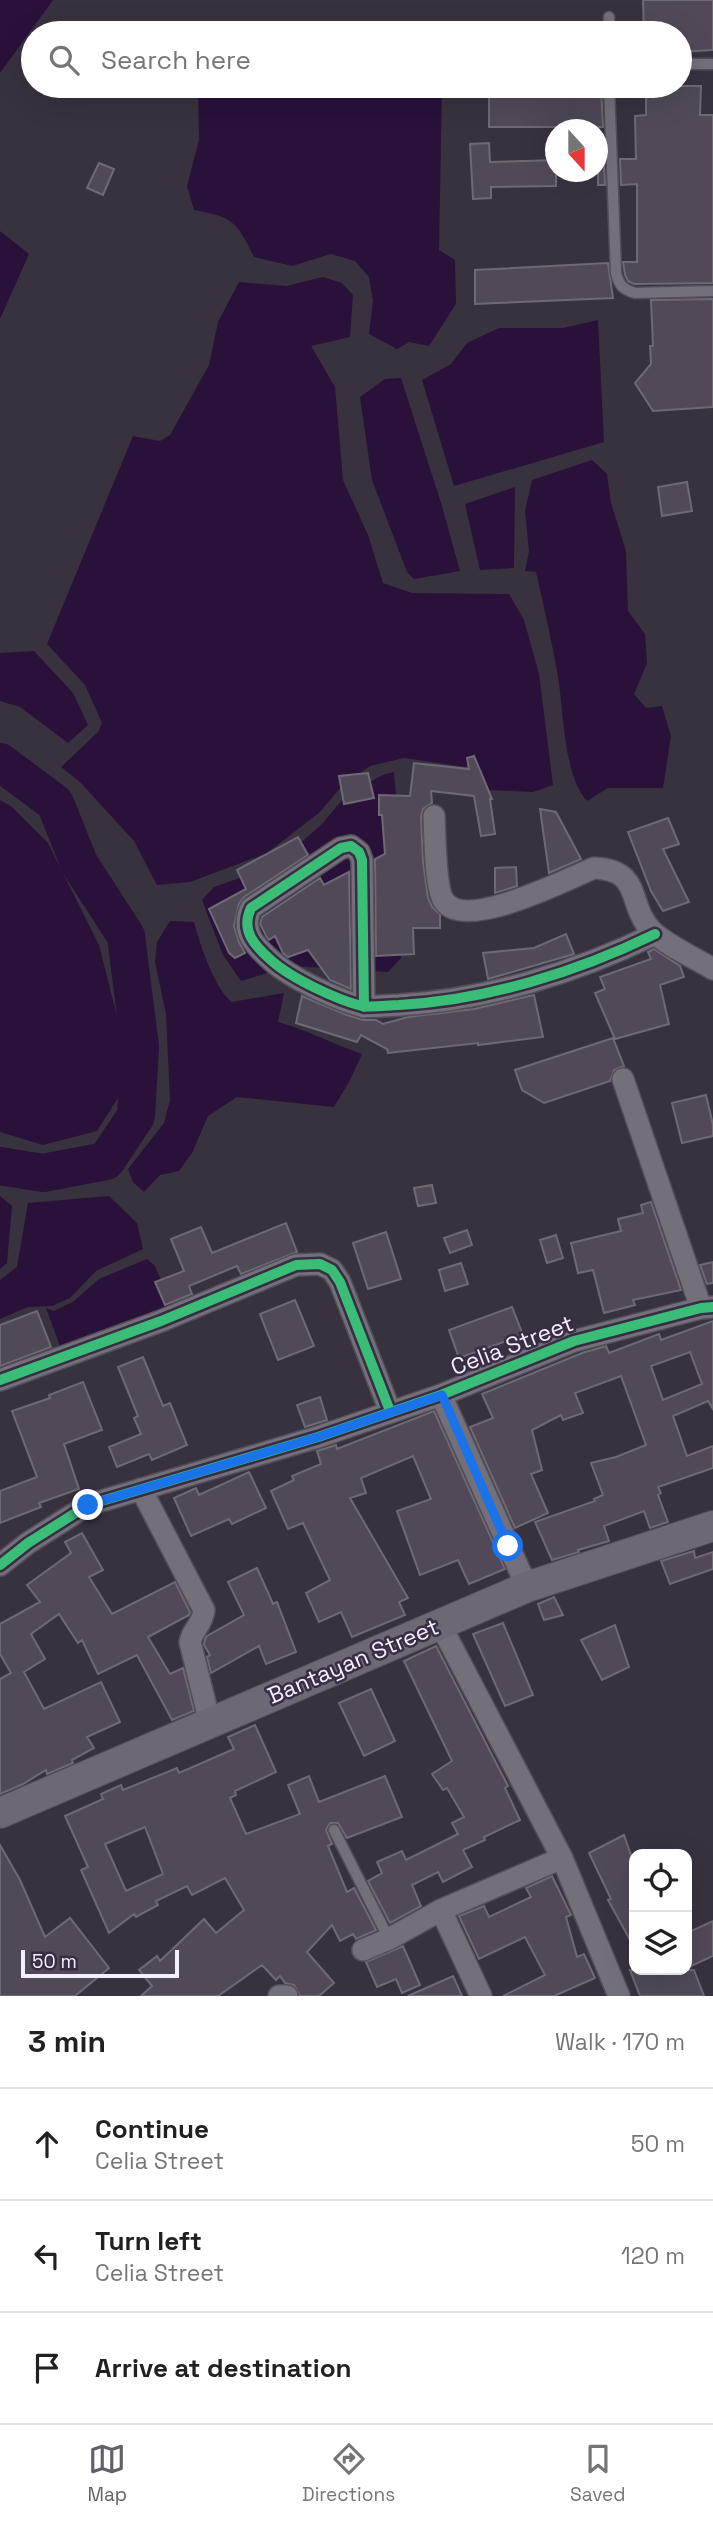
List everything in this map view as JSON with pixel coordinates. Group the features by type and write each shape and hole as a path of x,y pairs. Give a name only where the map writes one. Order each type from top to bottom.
{"main road":[{"name":"Bantayan Street","path":"0,1813 527,1587 713,1527"}],"street":[{"path":"434,816 439,888 444,901 453,909 467,912 491,909 594,868 611,869 622,874 645,922 655,934 713,969"},
{"path":"364,1007 362,860 359,852 351,846 341,848 251,908 247,918 247,930 254,945 275,964 331,996 364,1007 429,1003 509,987 617,953 655,934"},
{"path":"624,1079 707,1308"},
{"path":"0,1380 161,1321 296,1265 320,1264 332,1270 340,1282 390,1411"},
{"name":"Celia Street","path":"0,1565 28,1543 88,1505 318,1437 442,1395 574,1341 707,1308"},
{"name":"Celia Street","path":"442,1395 527,1587"},
{"path":"141,1489 204,1610 203,1621 192,1633 190,1642 210,1723"},
{"path":"440,1624 562,1858 619,1996"},
{"path":"363,1950 389,1939 441,1909 562,1858"},
{"path":"441,1909 481,1996"},
{"path":"279,1996 287,1996"}],"lane":[{"path":"692,64 713,64"},
{"path":"610,98 616,273 619,284 635,293 713,290"},
{"path":"334,1830 389,1939"}],"shaded area":[{"path":"0,0 53,0 38,21 21,21 21,44 0,73"},
{"path":"198,98 442,98 439,250 455,260 456,304 429,346 409,342 397,349 369,334 373,301 369,277 355,261 331,254 292,266 254,257 243,236 232,223 217,215 194,210 187,186 199,140"},
{"path":"0,231 29,254 0,319"},
{"path":"323,277 342,283 353,295 350,337 311,346 335,387 343,480 368,535 383,583 412,593 509,594 524,620 539,674 553,785 533,792 489,790 481,769 404,758 370,766 341,787 320,812 267,853 190,882 157,885 134,841 80,782 61,767 98,732 102,723 85,685 47,644 133,436 160,441 170,435 209,365 218,322 239,282 287,286"},
{"path":"598,320 604,442 454,486 422,380 451,364 467,343 499,328 563,328"},
{"path":"401,378 460,571 414,579 407,572 372,480 360,397 385,379"},
{"path":"592,460 607,474 611,503 626,551 628,611 645,634 647,663 634,694 646,708 662,706 671,736 663,788 608,788 587,801 573,775 569,759 558,677 536,572 525,571 529,551 525,511 532,480"},
{"path":"515,487 514,568 480,570 465,504"},
{"path":"34,651 73,693 88,725 68,743 20,707 0,701 0,653"},
{"path":"394,772 396,796 391,831 401,958 388,972 291,966 241,981 223,955 202,900 214,887 262,870 289,853 322,824 347,794"},
{"path":"0,800 12,807 48,843 99,945 125,1048 120,1095 97,1131 43,1145 0,1132"},
{"path":"170,921 194,922 214,977 232,1002 284,993 278,1022 362,1054 334,1107 237,1097 208,1116 192,1153 179,1171 160,1175 144,1192 133,1182 128,1169 164,1123 170,1100 166,1014 155,962 157,942"},
{"path":"0,1196 12,1206 7,1263 0,1269"},
{"path":"109,1196 137,1223 143,1249 96,1271 70,1298 52,1306 28,1307 0,1319 0,1280 17,1267 28,1203"},
{"path":"147,1259 155,1266 172,1306 61,1349 46,1308 54,1311 74,1301 99,1279"}],"building":[{"path":"643,0 713,0 713,50 692,51 692,21 644,21"},
{"path":"692,86 701,86 700,115 713,115 713,283 634,284 628,281 625,275 623,262 637,262 637,184 621,185 620,159 636,159 635,116 646,115 646,98 692,98"},
{"path":"489,98 602,98 603,119 545,119 545,127 489,127"},
{"path":"489,143 490,162 545,160 545,182 556,182 556,186 491,187 491,198 473,199 470,144"},
{"path":"99,163 114,169 103,195 87,188"},
{"path":"608,263 613,298 475,304 475,270"},
{"path":"713,299 713,407 653,411 635,383 651,364 651,300"},
{"path":"687,482 692,511 662,516 658,487"},
{"path":"474,756 492,799 495,834 481,836 474,796 431,791 432,803 423,809 421,816 423,862 428,898 432,907 440,914 440,928 413,928 414,954 376,956 375,859 385,854 379,795 410,796 414,763 469,769 467,758"},
{"path":"368,773 374,798 344,804 339,776"},
{"path":"540,809 556,812 581,859 549,873"},
{"path":"668,818 679,844 663,849 689,902 663,911 651,891 628,832"},
{"path":"298,837 308,855 244,897 239,904 234,926 245,953 235,958 229,953 209,909 246,889 237,870"},
{"path":"516,867 517,886 495,893 495,868"},
{"path":"349,872 351,989 330,980 308,950 288,957 283,953 275,936 269,940 260,924 262,917 320,878 324,885"},
{"path":"566,934 574,954 488,979 483,953 534,948"},
{"path":"654,949 680,966 684,977 660,985 669,1024 615,1039 595,993 605,989 600,977 651,959 648,952"},
{"path":"534,995 543,1037 478,1045 388,1053 387,1049 361,1035 357,1042 296,1023 302,996 347,1015 363,1020 376,1020 383,1024 408,1017 474,1009"},
{"path":"613,1038 624,1066 614,1070 610,1081 544,1103 522,1090 515,1070"},
{"path":"706,1095 713,1136 682,1143 672,1103"},
{"path":"432,1185 436,1203 418,1206 414,1188"},
{"path":"651,1202 681,1290 633,1300 635,1305 604,1313 593,1270 578,1273 571,1243 621,1231 618,1219 643,1213 641,1205"},
{"path":"286,1223 297,1252 241,1274 237,1266 189,1286 192,1294 165,1305 155,1282 184,1271 171,1239 201,1227 212,1253"},
{"path":"467,1230 472,1245 450,1253 444,1238"},
{"path":"386,1232 401,1279 368,1289 353,1243"},
{"path":"556,1235 563,1258 547,1263 540,1240"},
{"path":"713,1262 713,1283 707,1284 700,1265"},
{"path":"461,1263 468,1284 445,1291 439,1270"},
{"path":"295,1300 314,1346 278,1360 260,1314"},
{"path":"512,1307 523,1335 459,1358 449,1330"},
{"path":"37,1311 51,1347 0,1366 0,1325"},
{"path":"713,1321 713,1409 708,1401 673,1416 687,1456 713,1446 713,1468 658,1487 661,1493 658,1495 668,1522 650,1528 644,1511 604,1526 609,1541 552,1560 535,1522 595,1501 594,1499 603,1495 591,1463 646,1445 621,1376 575,1393 583,1413 563,1420 561,1415 532,1430 542,1470 531,1474 548,1513 515,1528 470,1427 493,1418 482,1394 582,1353 606,1346 609,1353 659,1334 661,1340","holes":["690,1352 702,1384 663,1400 651,1366"]},
{"path":"143,1357 163,1406 170,1403 187,1445 152,1460 149,1454 117,1467 109,1447 141,1434 134,1418 138,1416 118,1367"},
{"path":"83,1382 102,1430 64,1444 79,1489 39,1503 41,1507 0,1523 0,1491 37,1477 12,1411 50,1398 49,1395"},
{"path":"320,1397 327,1420 305,1427 297,1405"},
{"path":"434,1411 505,1569 469,1584 458,1560 420,1575 397,1511 431,1499 413,1456 361,1478 366,1493 350,1498 408,1598 399,1602 405,1615 352,1637 341,1612 319,1622 306,1593 330,1580 303,1523 288,1529 271,1491 294,1480 292,1476 321,1464 317,1451 336,1445 337,1449"},
{"path":"249,1472 266,1508 232,1524 229,1519 191,1536 174,1498 196,1488 199,1495"},
{"path":"82,1533 103,1570 89,1577 112,1614 175,1582 189,1615 148,1637 170,1674 183,1668 194,1711 172,1720 137,1655 98,1674 82,1640 78,1643 59,1614 31,1634 45,1659 24,1672 44,1709 101,1682 120,1722 87,1737 94,1748 72,1760 73,1763 47,1774 46,1770 0,1794 0,1679 11,1673 0,1654 0,1624 40,1602 27,1585 71,1553 65,1542"},
{"path":"694,1551 695,1558 713,1552 713,1569 670,1584 661,1561"},
{"path":"257,1568 273,1604 277,1602 296,1652 266,1664 259,1646 211,1673 207,1657 210,1655 204,1645 205,1639 244,1615 228,1582"},
{"path":"554,1597 563,1615 544,1620 538,1604"},
{"path":"503,1623 533,1695 505,1706 473,1634"},
{"path":"615,1625 629,1667 602,1680 581,1640"},
{"path":"436,1646 508,1786 505,1788 520,1820 463,1850 472,1867 443,1882 438,1872 412,1885 421,1906 390,1923 368,1881 382,1873 377,1862 402,1851 406,1860 458,1834 452,1823 464,1817 447,1788 443,1790 432,1774 452,1761 404,1661"},
{"path":"371,1689 395,1741 364,1756 339,1703"},
{"path":"255,1725 276,1772 235,1791 236,1795 230,1798 246,1834 300,1814 288,1785 309,1776 319,1802 385,1776 402,1817 347,1838 338,1823 330,1823 326,1830 332,1844 328,1846 347,1892 354,1888 376,1930 356,1939 353,1934 340,1941 332,1925 307,1952 334,1983 319,1996 300,1996 294,1985 285,1983 280,1976 276,1980 262,1965 218,1996 141,1996 152,1986 139,1970 157,1956 160,1961 204,1919 216,1933 244,1910 225,1878 192,1895 187,1886 156,1901 158,1905 136,1917 134,1914 109,1933 81,1870 88,1867 65,1816 103,1799 101,1794 121,1785 123,1790 177,1768 179,1773 234,1749 228,1737","holes":["145,1827 163,1874 126,1891 105,1844"]},
{"path":"624,1835 629,1850 629,1938 608,1900 611,1899 589,1853"},
{"path":"0,1845 20,1880 45,1937 70,1918 109,1968 75,1996 0,1996"},
{"path":"552,1876 571,1915 566,1917 577,1957 584,1954 595,1978 554,1996 503,1996 545,1975 525,1937 479,1959 459,1916 484,1906 489,1917 531,1897 526,1888"},
{"path":"713,1921 713,1956 692,1966 692,1931"},
{"path":"403,1946 420,1985 402,1993 396,1979 377,1987 366,1962"},
{"path":"694,1970 704,1996 640,1996 632,1975 692,1975"},
{"path":"453,1976 462,1996 408,1996"}],"waterway":[{"path":"0,762 55,803 79,863 126,936 140,1047 136,1116 106,1161 43,1173 0,1166"}],"cycle path":[{"path":"364,1007 362,860 359,852 351,846 341,848 251,908 247,924 255,944 280,968 315,988 362,1006 366,1007 376,1007 432,1002 531,982 563,972 655,934"},
{"path":"0,1380 161,1321 296,1265 320,1264 332,1270 340,1282 390,1411"},
{"path":"0,1565 28,1543 88,1505 318,1437 441,1395 574,1341 713,1307"}],"route":[{"path":"88,1505 318,1437 442,1395 508,1546"}]}
